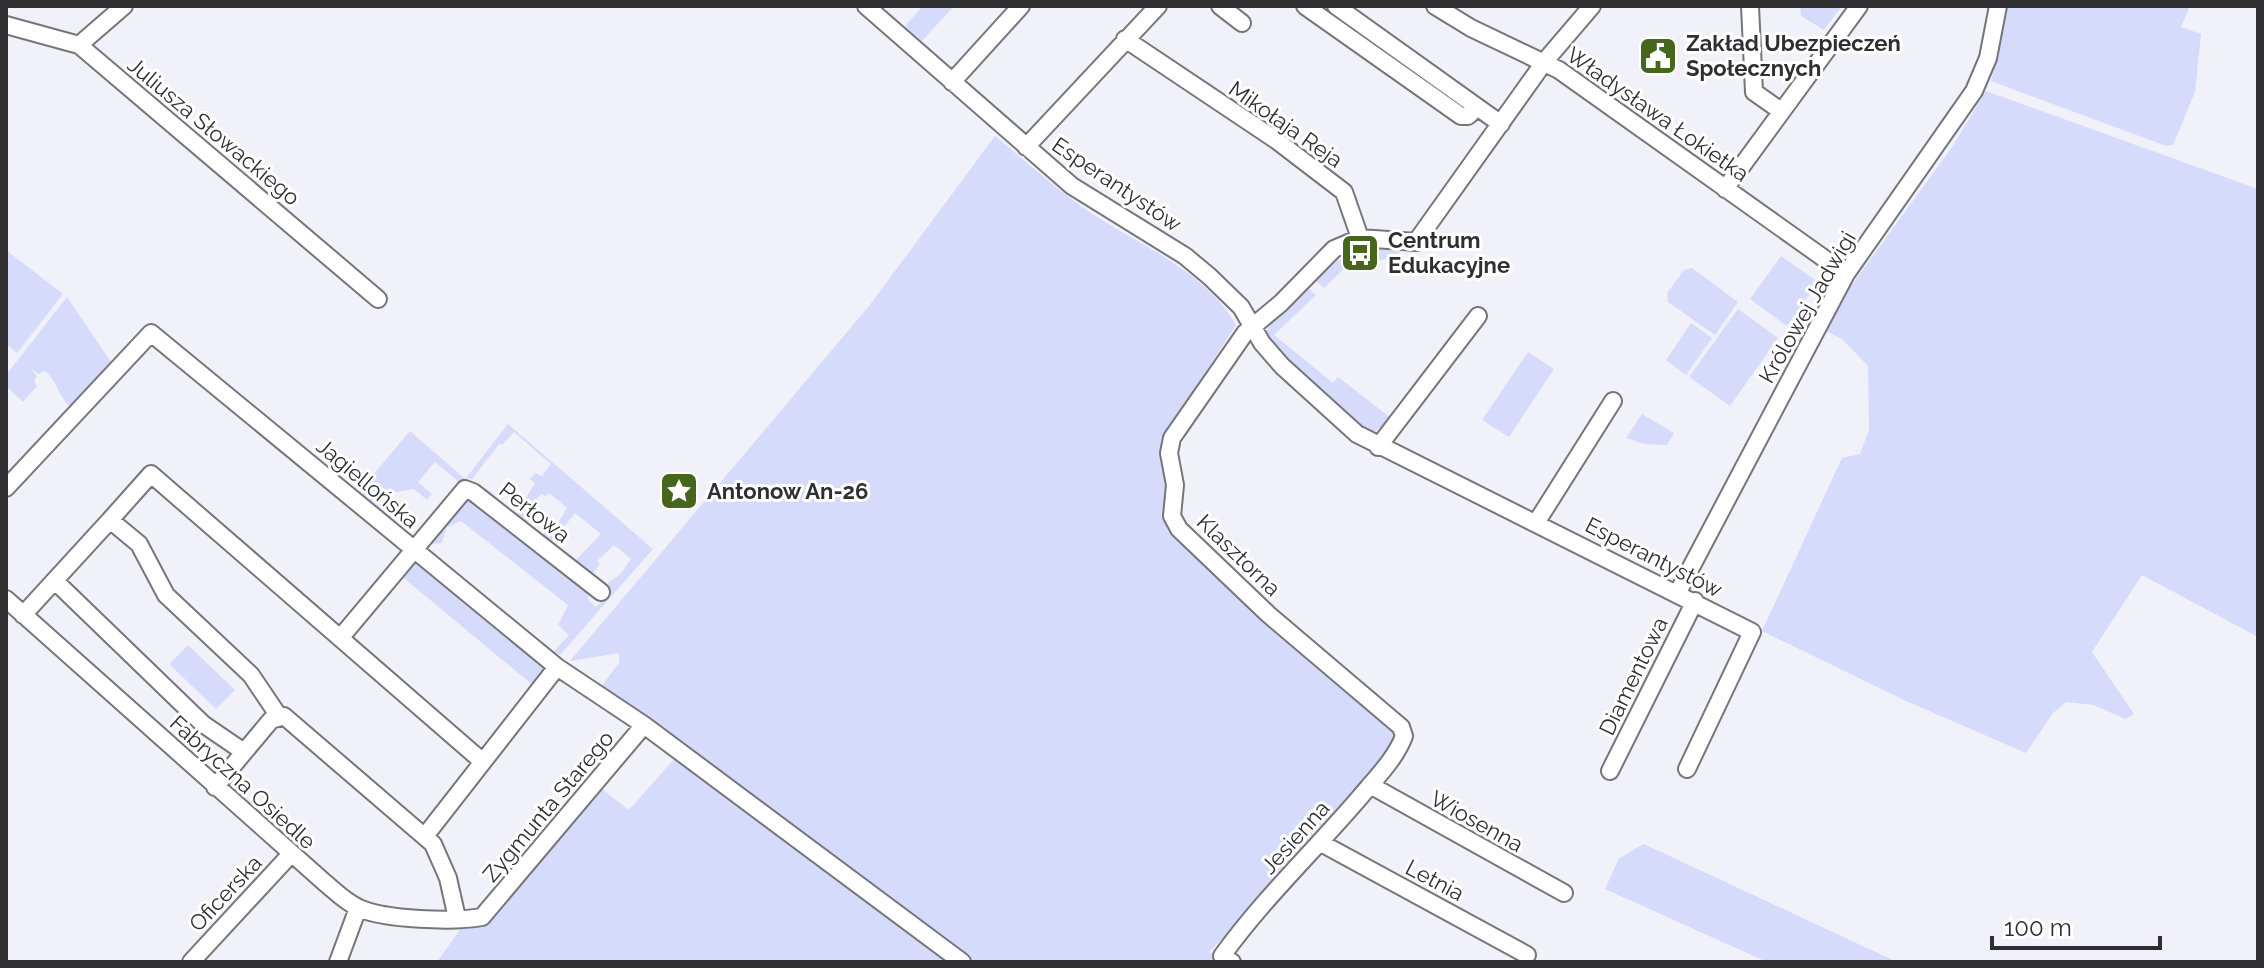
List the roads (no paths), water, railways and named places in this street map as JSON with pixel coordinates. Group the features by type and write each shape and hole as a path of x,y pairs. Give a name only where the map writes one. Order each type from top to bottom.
{"street":[{"path":"79,45 124,6"},
{"name":"Esperantystów","path":"866,6 1072,186 1185,256 1241,307 1262,343 1327,408 1378,447 1678,592 1752,632 1687,769"},
{"path":"952,82 1021,6"},
{"path":"1026,147 1158,6"},
{"path":"1220,6 1242,23"},
{"path":"1305,6 1461,116 1468,116 1477,107"},
{"path":"1336,6 1501,124"},
{"name":"Władysława Łokietka","path":"1435,6 1471,28 1545,61 1846,274"},
{"path":"1252,326 1281,303 1334,249 1360,238 1416,242 1545,61 1592,6"},
{"path":"1750,6 1754,92 1781,111"},
{"path":"1725,189 1859,6"},
{"name":"Królowej Jadwigi","path":"1678,592 1846,274 1974,91 1988,58 1998,6"},
{"name":"Juliusza Słowackiego","path":"6,25 79,45 378,299"},
{"name":"Mikołaja Reja","path":"1125,39 1276,140 1344,192 1360,238"},
{"path":"1378,447 1478,316"},
{"name":"Klasztorna","path":"1252,326 1226,355 1172,438 1173,520 1251,599 1401,727 1404,736"},
{"name":"Jagiellońska","path":"6,488 151,333 557,667 644,725 962,962"},
{"path":"1536,523 1613,401"},
{"path":"23,615 151,474 483,762"},
{"name":"Perłowa","path":"414,550 461,492 469,489 601,592"},
{"path":"110,520 139,544 166,595 251,675 278,715 285,717 425,836 440,854 457,918"},
{"path":"341,637 414,550"},
{"path":"55,581 203,724 244,752"},
{"name":"Fabryczna Osiedle","path":"6,599 291,854 358,908 385,914 457,918 485,914"},
{"name":"Diamentowa","path":"1610,771 1695,601"},
{"path":"425,836 557,667"},
{"path":"215,787 278,715"},
{"name":"Zygmunta Starego","path":"485,914 644,725"},
{"name":"Jesienna","path":"1232,962 1222,956 1244,925 1321,843 1370,785 1404,736"},
{"name":"Wiosenna","path":"1370,785 1564,893"},
{"name":"Letnia","path":"1321,843 1527,955"},
{"name":"Oficerska","path":"191,962 291,854"},
{"path":"338,962 358,908"}],"place":[{"name":"Zakład Ubezpieczeń Społecznych","path":"1658,56"},
{"name":"Centrum Edukacyjne","path":"1360,253"},
{"name":"Antonow An-26","path":"679,491"}]}
